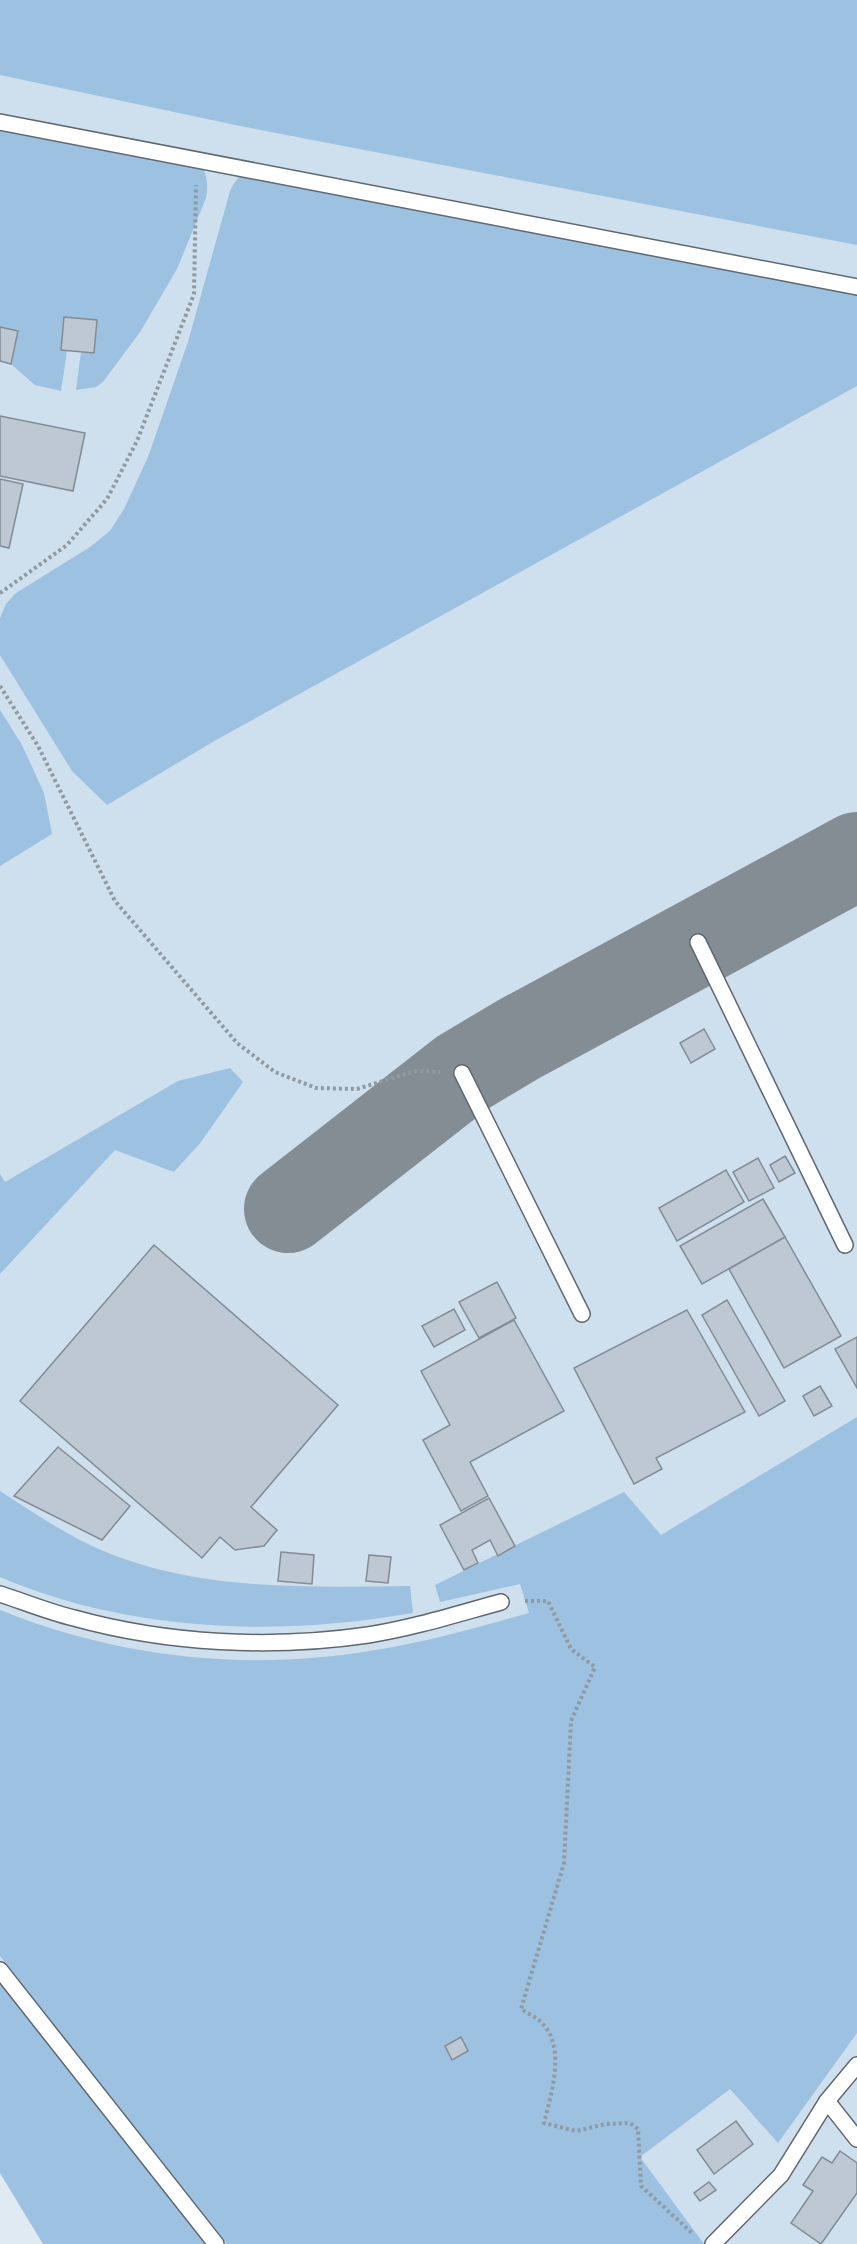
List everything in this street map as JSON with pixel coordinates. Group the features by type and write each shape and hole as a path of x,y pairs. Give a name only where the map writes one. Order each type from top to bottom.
{"lane":[{"path":"0,122 857,287"},
{"path":"698,942 845,1245"},
{"path":"462,1073 582,1314"},
{"path":"0,1594 75,1619 192,1640 298,1643 369,1635 428,1623 501,1602"},
{"path":"0,1970 216,2244"},
{"path":"713,2244 781,2175 827,2101 857,2065"},
{"path":"827,2101 857,2139"}],"path":[{"path":"0,593 67,545 107,499 137,441 194,294 196,160"},
{"path":"0,686 38,746 115,900 237,1043 275,1072 316,1088 357,1089 416,1071 462,1073"},
{"path":"501,1602 548,1601 571,1649 595,1667 571,1721 564,1863 520,2009 542,2022 555,2049 555,2077 544,2123 576,2131 606,2124 630,2122 638,2129 641,2186 697,2237"}],"shaded area":[{"path":"0,0 857,0 857,2244 43,2244 0,2173"},
{"path":"0,0 857,0 857,245 240,126 0,75"},
{"path":"0,115 189,152 199,161 205,172 206,198 177,269 140,332 103,382 96,387 76,390 81,352 94,353 97,320 61,350 67,351 61,391 35,385 11,364 18,331 0,327"},
{"path":"273,166 857,283 857,386 216,740 107,805 72,771 0,655 0,618 6,604 16,593 90,547 110,531 124,509 148,457 188,342 230,191 238,178 247,171 258,167"},
{"path":"0,710 22,745 44,793 52,834 0,866"},
{"path":"230,1068 243,1082 201,1142 174,1172 115,1150 0,1274 0,1174 5,1182 178,1081"},
{"path":"857,1417 857,2033 778,2143 730,2089 640,2157 704,2244 227,2244 0,1956 0,1610 91,1640 137,1650 184,1656 232,1660 280,1660 327,1657 394,1647 529,1613 520,1584 440,1602 435,1585 624,1492 661,1535"},
{"path":"0,1491 78,1539 128,1560 167,1571 247,1584 328,1587 410,1586 413,1613 361,1621 309,1625 256,1627 204,1625 151,1619 100,1609 49,1595 0,1577"},
{"path":"0,1983 124,2137 205,2244 43,2244 0,2173"}],"building":[{"path":"64,317 97,320 94,353 61,350"},
{"path":"0,327 18,331 11,364 0,361"},
{"path":"0,416 85,433 73,491 0,476"},
{"path":"0,479 23,484 9,548 0,546"},
{"path":"704,1029 715,1049 691,1063 680,1043"},
{"path":"785,1156 795,1173 779,1182 770,1165"},
{"path":"758,1158 774,1188 749,1201 733,1172"},
{"path":"726,1170 744,1202 677,1241 659,1208"},
{"path":"763,1199 785,1237 702,1284 680,1246"},
{"path":"785,1237 841,1336 784,1368 729,1269"},
{"path":"154,1245 338,1405 251,1507 277,1530 264,1546 235,1550 220,1537 202,1558 20,1401"},
{"path":"497,1282 516,1318 479,1338 459,1302"},
{"path":"727,1300 785,1401 759,1416 702,1315"},
{"path":"454,1309 465,1330 434,1347 422,1326"},
{"path":"687,1310 745,1412 656,1458 662,1469 634,1484 574,1368"},
{"path":"514,1320 564,1411 470,1462 488,1496 461,1511 423,1440 450,1425 421,1371"},
{"path":"857,1337 857,1388 835,1349"},
{"path":"820,1386 832,1406 814,1416 803,1396"},
{"path":"58,1447 130,1506 102,1540 14,1496"},
{"path":"489,1498 515,1546 498,1556 490,1540 472,1550 478,1563 464,1570 440,1525"},
{"path":"281,1552 314,1555 312,1584 278,1581"},
{"path":"369,1555 391,1557 388,1583 366,1581"},
{"path":"461,2037 468,2051 452,2060 445,2046"},
{"path":"736,2121 753,2144 714,2174 697,2150"},
{"path":"840,2151 857,2163 857,2193 821,2244 791,2223 813,2191 803,2185 822,2157 832,2163"},
{"path":"709,2182 716,2190 700,2201 694,2193"}],"taxiway":[{"path":"288,1209 462,1073 519,1039 857,856"}]}
